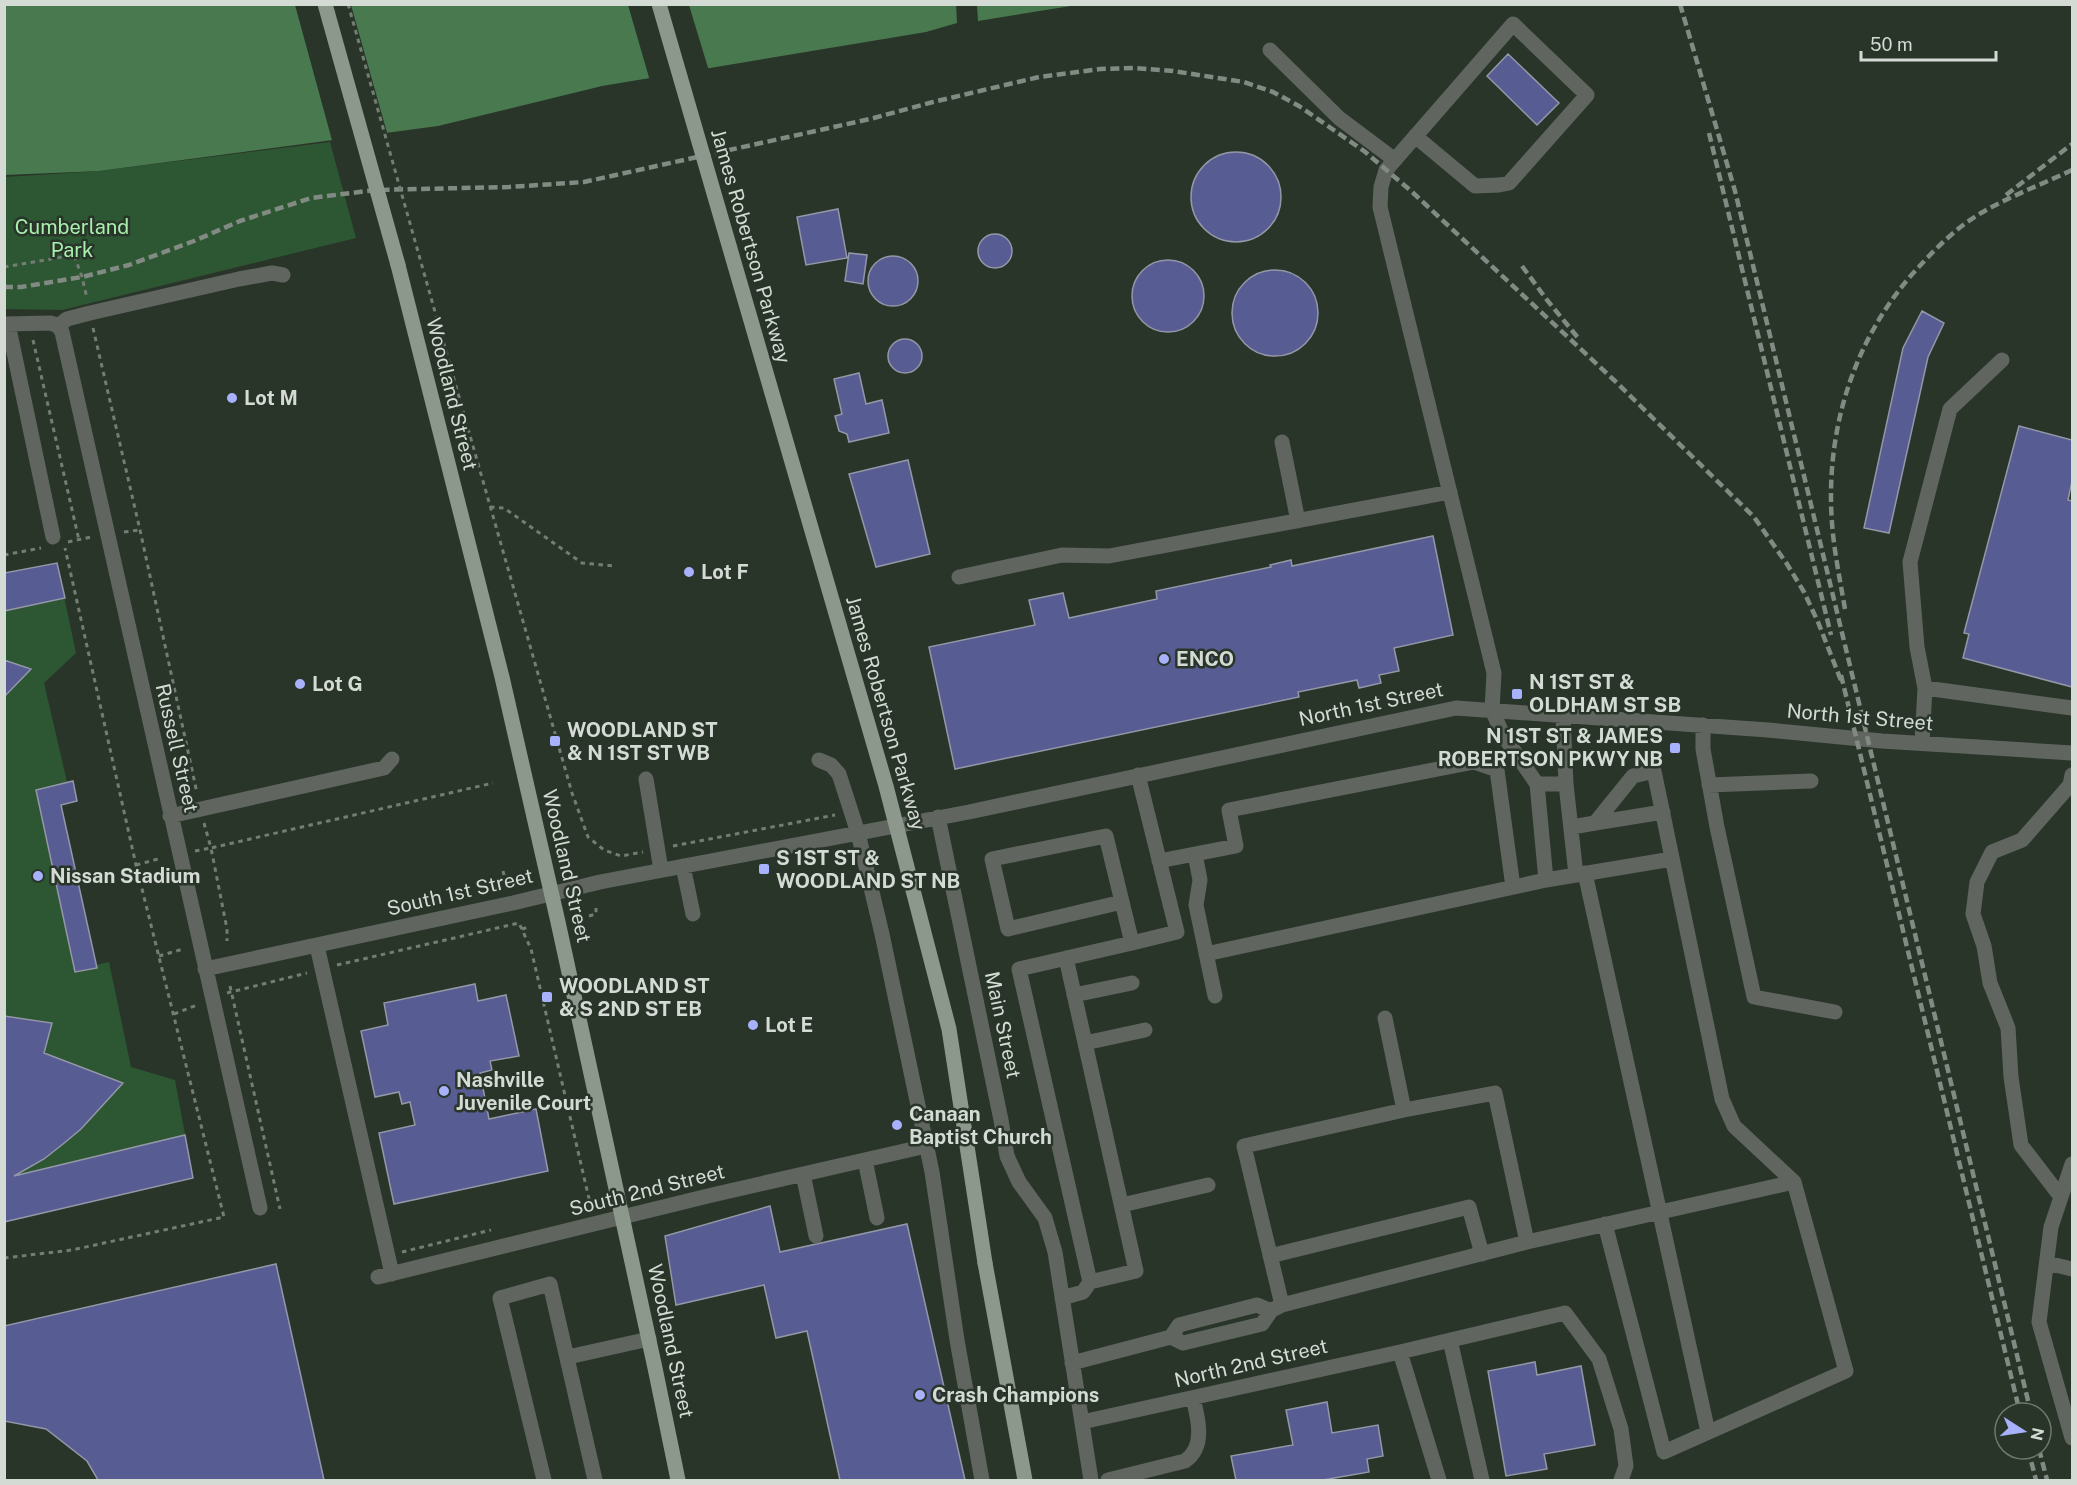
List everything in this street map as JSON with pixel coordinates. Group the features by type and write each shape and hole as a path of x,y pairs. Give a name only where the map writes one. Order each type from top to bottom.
{"main road":[{"name":"Woodland Street","path":"325,4 398,266 499,666 552,893 678,1480"},
{"name":"James Robertson Parkway","path":"659,4 898,832 949,1029 986,1263 1025,1480"}],"street":[{"path":"1415,136 1475,186 1509,183 1587,95 1513,24 1415,136 1386,170 1381,187 1380,207 1494,674 1492,710 1503,735 1537,784 1546,880"},
{"path":"1270,50 1339,118 1395,160"},
{"path":"53,543 6,324 31,328 51,322 58,326 67,319 90,313 261,275 272,273 284,275"},
{"name":"Russell Street","path":"58,326 64,339 260,1208"},
{"path":"1922,743 1925,688 1917,647 1910,562 1950,409 2002,360"},
{"path":"1282,442 1298,520"},
{"path":"959,577 1062,555 1109,556 1449,492"},
{"path":"1925,688 2073,708"},
{"name":"North 1st Street","path":"900,825 1456,708 2073,753"},
{"path":"1563,715 1566,784 1581,874 1708,1432"},
{"path":"1702,725 1709,785 1740,941 1754,997 1834,1012"},
{"path":"170,816 384,768 392,759"},
{"path":"819,760 831,765 839,774 849,812 858,833 882,934 926,1146 982,1480"},
{"path":"1159,861 1236,846 1229,810 1474,762 1497,770 1514,887"},
{"path":"1595,823 1633,776 1654,771 1722,1099 1734,1126 1794,1182 1846,1371 1664,1452 1605,1224"},
{"path":"1090,1282 1019,969 1177,932 1138,775"},
{"path":"2061,1197 2021,1145 2011,1077 2008,1028 1990,983 1984,946 1973,914 1977,882 1992,852 2022,840 2070,785 2073,775"},
{"path":"646,778 661,870"},
{"path":"1709,785 1811,781"},
{"path":"1537,784 1566,784"},
{"path":"1572,827 1663,812"},
{"name":"Main Street","path":"938,818 1007,1156 1019,1182 1046,1218 1055,1252 1091,1480"},
{"name":"South 1st Street","path":"205,969 661,870 900,825"},
{"path":"1122,902 1008,929 992,859 1106,836 1132,943"},
{"path":"1195,854 1200,880 1196,904 1215,996"},
{"path":"1206,954 1546,880 1672,859"},
{"path":"683,866 693,914"},
{"path":"317,946 388,1256"},
{"path":"1062,1298 1083,1293 1090,1282 1136,1271 1066,958"},
{"path":"1074,995 1132,982"},
{"path":"1385,1018 1404,1110"},
{"path":"1085,1043 1145,1030"},
{"path":"1277,1308 1270,1256 1244,1146 1404,1110 1495,1093 1527,1242"},
{"name":"South 2nd Street","path":"388,1256 385,1276 926,1146"},
{"path":"865,1160 877,1218"},
{"path":"2073,1164 2051,1227 2039,1322 2073,1438"},
{"path":"803,1174 816,1236"},
{"path":"1072,1363 1171,1337 1183,1343 1262,1324 1277,1308 1527,1242 1794,1182"},
{"path":"1122,1205 1208,1185"},
{"path":"1270,1256 1469,1207 1482,1254"},
{"path":"2047,1263 2073,1269"},
{"path":"544,1480 500,1298 550,1284 595,1480"},
{"name":"North 2nd Street","path":"1082,1422 1400,1352 1564,1313 1599,1359 1621,1429 1626,1466 1621,1480"},
{"path":"568,1357 649,1339"},
{"path":"1450,1340 1482,1480"},
{"path":"1400,1352 1439,1480"},
{"path":"1107,1480 1185,1461 1193,1456 1198,1442 1199,1424 1193,1398"}],"path":[{"path":"348,4 572,793 588,837 604,852 621,856 849,812"},
{"path":"4,267 74,255 82,277 140,530 200,809 211,848 227,939 221,939"},
{"path":"31,328 79,540"},
{"path":"490,507 504,508 582,562 615,566"},
{"path":"4,555 53,543 224,1217 72,1250 4,1258"},
{"path":"195,851 493,783"},
{"path":"136,865 162,858"},
{"path":"589,916 596,914 596,908"},
{"path":"231,991 519,923 531,949 590,1203 568,1212"},
{"path":"522,928 529,927"},
{"path":"159,956 183,949"},
{"path":"230,986 280,1209"},
{"path":"174,1014 197,1005"},
{"path":"388,1256 501,1228"}],"green space":[{"name":"Cumberland Park","path":"330,142 356,238 62,310 5,309 5,177 99,171"},
{"name":"Nissan Stadium","path":"57,563 76,653 44,683 68,786 53,789 92,966 109,962 131,1067 175,1080 193,1178 5,1222 5,573"}],"shaded area":[{"path":"956,4 957,23 926,32 602,86 438,126 99,171 5,175 4,5"},
{"path":"977,4 1077,5 978,21"}],"pier":[{"path":"295,5 351,5 388,136 333,144"},
{"path":"628,5 689,5 709,71 650,81"}],"building":[{"path":"1508,54 1559,103 1537,125 1487,76"},
{"path":"1236,152 1253,155 1268,165 1278,180 1281,197 1278,214 1268,229 1253,239 1236,242 1219,239 1204,229 1194,214 1191,197 1194,180 1204,165 1219,155"},
{"path":"838,209 847,258 806,265 797,217"},
{"path":"995,234 1007,239 1012,251 1007,263 995,268 983,263 978,251 983,239"},
{"path":"849,253 867,255 863,284 845,281"},
{"path":"893,256 902,258 913,267 918,281 916,290 907,301 893,306 884,304 873,295 868,281 870,272 879,261"},
{"path":"1175,260 1194,270 1202,282 1204,296 1202,310 1194,322 1182,330 1161,332 1142,322 1134,310 1132,289 1142,270 1154,262"},
{"path":"1267,270 1283,270 1306,282 1315,296 1318,313 1315,330 1306,344 1283,356 1267,356 1251,349 1239,337 1232,321 1232,305 1239,289 1251,277"},
{"path":"1922,311 1944,323 1928,357 1889,533 1864,528 1903,348"},
{"path":"905,339 917,344 922,356 917,368 905,373 893,368 888,356 893,344"},
{"path":"859,373 866,404 882,400 889,433 849,442 847,434 839,431 835,416 842,414 834,379"},
{"path":"2019,426 2072,440 2072,481 2068,500 2072,501 2072,687 1963,658 1969,634 1964,633"},
{"path":"908,460 930,554 876,567 849,474"},
{"name":"ENCO","path":"1433,536 1453,635 1394,648 1399,671 1379,675 1381,683 1359,688 1357,680 1298,692 1299,697 955,769 929,647 1035,625 1029,600 1063,593 1069,618 1157,599 1156,591 1271,567 1270,565 1291,560 1292,566"},
{"path":"57,563 65,598 4,611 4,573"},
{"path":"4,660 31,669 4,697"},
{"path":"73,781 77,801 61,805 97,968 75,972 36,790"},
{"path":"475,984 478,1001 506,995 519,1056 490,1061 492,1070 480,1073 489,1119 536,1109 548,1171 394,1204 379,1133 415,1125 410,1102 402,1104 399,1092 375,1097 361,1031 388,1025 384,1003"},
{"path":"4,1016 52,1023 44,1053 123,1083 81,1129 44,1159 14,1176 185,1135 193,1178 4,1222"},
{"path":"770,1206 780,1252 907,1224 965,1480 840,1480 807,1331 776,1338 764,1285 676,1305 665,1236"},
{"path":"276,1264 324,1480 98,1480 87,1461 46,1429 4,1421 4,1326"},
{"path":"1535,1362 1537,1375 1581,1366 1595,1445 1544,1454 1547,1469 1506,1476 1488,1371"},
{"path":"1327,1402 1332,1433 1378,1425 1383,1456 1367,1459 1369,1472 1323,1480 1236,1480 1231,1456 1293,1445 1286,1410"}],"railway":[{"path":"1680,4 1735,191 2028,1401"},
{"path":"4,287 21,287 82,277 129,265 240,221 311,198 375,190 509,187 584,182 870,119 1039,77 1100,69 1135,68 1173,71 1244,82 1273,92 1299,106 1364,151 1410,190 1615,381 1754,517 1804,592 1842,683"},
{"path":"1709,133 1831,635"},
{"path":"2006,195 2072,144"},
{"path":"1845,609 1832,523 1833,454 1839,420 1860,355 1894,297 1916,270 1963,225 2003,201 2072,170"},
{"path":"1522,266 1579,339"},
{"path":"1841,675 2017,1401"},
{"path":"2031,1461 2036,1480"},
{"path":"2042,1461 2047,1480"}],"place":[{"name":"Lot M","path":"232,398"},
{"name":"Lot F","path":"689,572"},
{"name":"ENCO","path":"1164,659"},
{"name":"Lot G","path":"300,684"},
{"name":"N 1ST ST & OLDHAM ST SB","path":"1517,694"},
{"name":"WOODLAND ST & N 1ST ST WB","path":"555,741"},
{"name":"N 1ST ST & JAMES ROBERTSON PKWY NB","path":"1675,748"},
{"name":"S 1ST ST & WOODLAND ST NB","path":"764,869"},
{"name":"Nissan Stadium","path":"38,876"},
{"name":"WOODLAND ST & S 2ND ST EB","path":"547,997"},
{"name":"Lot E","path":"753,1025"},
{"name":"Nashville Juvenile Court","path":"444,1091"},
{"name":"Canaan Baptist Church","path":"897,1125"},
{"name":"Crash Champions","path":"920,1395"}]}
